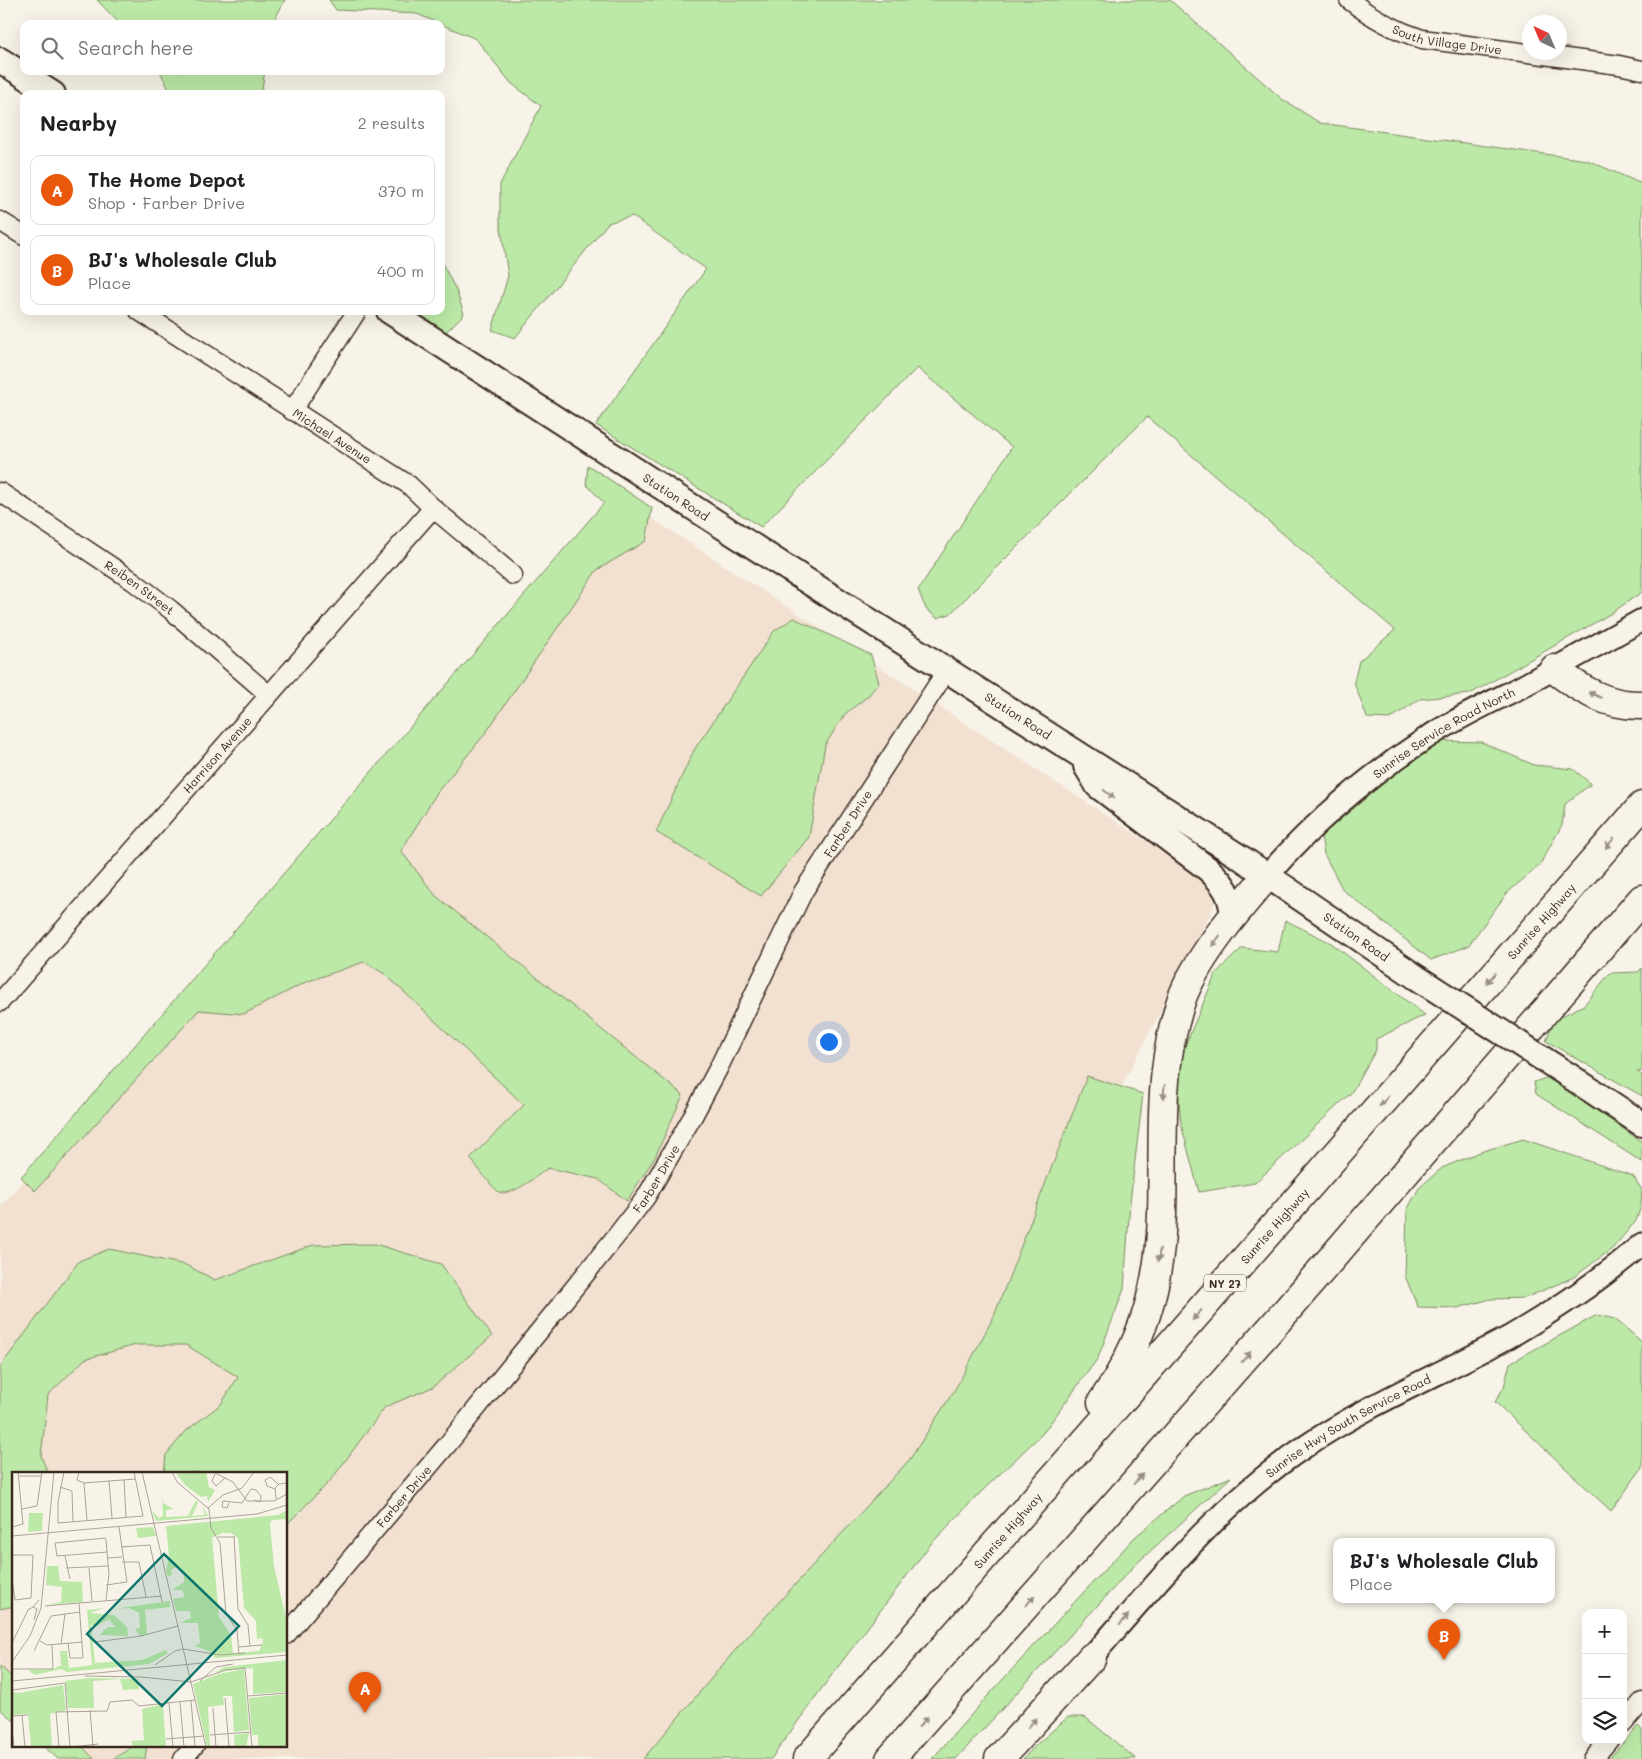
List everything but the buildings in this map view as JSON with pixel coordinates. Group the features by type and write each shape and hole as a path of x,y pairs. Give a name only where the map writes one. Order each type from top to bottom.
{"highway":[{"path":"1554,669 1575,686 1596,697 1622,704 1642,705"},
{"name":"Sunrise Highway","path":"808,1759 1642,806"},
{"path":"1014,1524 1048,1468 1084,1426 1112,1388 1134,1349 1154,1284 1160,1240 1162,1113 1166,1062 1170,1039 1184,993 1206,954 1267,876"},
{"path":"890,1759 1287,1310 1642,899"},
{"path":"999,1759 1092,1657"}],"main road":[{"path":"0,60 20,73"},
{"path":"23,75 47,90"},
{"name":"Station Road","path":"395,315 1267,876 1416,977 1642,1124"},
{"path":"1080,756 1098,786 1220,880 1229,894 1233,918"}],"street":[{"name":"South Village Drive","path":"1349,0 1383,24 1422,39 1619,65 1642,70"},
{"path":"0,221 20,234"},
{"name":"Michael Avenue","path":"145,315 409,485 433,508 513,575"},
{"path":"292,411 354,315"},
{"name":"Reiben Street","path":"0,492 133,581 171,610 268,695"},
{"name":"Harrison Avenue","path":"0,1002 433,508"},
{"name":"Sunrise Service Road North","path":"1267,876 1319,822 1347,797 1402,754 1458,720 1642,620"},
{"name":"Farber Drive","path":"288,1633 447,1445 646,1197 718,1069 803,892 947,670"},
{"name":"Sunrise Hwy South Service Road","path":"1092,1657 1159,1580 1198,1539 1261,1481 1302,1448 1350,1420 1533,1323 1587,1288 1642,1244"},
{"path":"1627,1719 1642,1702"},
{"path":"1593,1759 1606,1744"},
{"path":"183,1759 193,1746"}],"shaded area":[{"path":"621,498 1196,874 1216,893 1213,909 924,1471 666,1759 85,1759 69,1746 288,1746 288,1472 12,1472 12,1698 0,1689 0,1207"}],"green space":[{"path":"97,0 285,0 276,20 116,20"},
{"path":"329,0 1170,0 1282,99 1320,123 1587,160 1642,184 1642,592 1610,614 1470,694 1420,699 1390,719 1367,718 1354,682 1359,661 1395,630 1147,417 950,614 937,618 926,609 918,590 1012,447 917,368 761,527 596,425 706,269 632,216 608,223 515,338 492,330 508,276 500,222 500,184 541,106 511,83 476,39 445,26 445,20 431,20 417,14 336,10"},
{"path":"162,75 264,75 262,90 169,90"},
{"path":"445,269 456,290 464,314 446,332 420,315 445,315"},
{"path":"588,465 652,508 646,541 597,570 485,734 438,791 401,851 436,896 683,1095 655,1157 627,1201 598,1179 548,1168 510,1192 504,1193 496,1190 470,1158 524,1105 385,974 364,962 306,982 244,1014 199,1010 35,1191 21,1177 604,503 586,484"},
{"path":"794,618 871,655 879,683 868,696 845,714 825,745 809,837 761,896 656,832 694,750 774,631"},
{"path":"1442,741 1481,742 1534,765 1573,769 1591,784 1565,804 1562,825 1539,866 1507,893 1468,946 1431,960 1343,890 1324,854 1321,836 1405,765"},
{"path":"1285,920 1331,943 1425,1015 1376,1039 1376,1050 1351,1093 1255,1183 1199,1192 1181,1124 1178,1090 1184,1048 1216,973 1242,948 1278,952"},
{"path":"1642,968 1642,1071 1637,1072 1642,1075 1642,1096 1546,1041 1554,1020 1584,1005 1610,973 1638,972"},
{"path":"1087,1076 1143,1094 1130,1202 1124,1289 1098,1358 1043,1433 982,1491 930,1545 771,1759 643,1759 737,1648 910,1459 957,1386 994,1316"},
{"path":"1549,1077 1642,1142 1642,1162 1536,1094 1534,1082"},
{"path":"1523,1139 1633,1176 1642,1190 1641,1206 1636,1221 1613,1248 1574,1277 1525,1298 1491,1299 1457,1308 1418,1307 1405,1276 1407,1210 1419,1188 1442,1168 1480,1152"},
{"path":"375,1244 441,1264 492,1336 433,1387 385,1407 331,1480 288,1523 288,1472 164,1472 166,1455 186,1431 221,1404 238,1377 186,1345 136,1345 85,1359 48,1395 41,1456 48,1472 12,1472 12,1606 0,1609 0,1367 79,1261 109,1249 186,1265 215,1280 313,1245"},
{"path":"1597,1315 1615,1319 1642,1342 1642,1468 1611,1511 1495,1402 1504,1387 1510,1363"},
{"path":"1231,1477 1133,1567 956,1759 932,1759 1135,1537 1184,1496"},
{"path":"0,1666 12,1677 12,1719 0,1709"},
{"path":"1068,1717 1085,1717 1136,1759 1023,1759"},
{"path":"1638,1726 1642,1730 1642,1759 1609,1759 1622,1744 1627,1744 1627,1739"},
{"path":"43,1746 82,1746 94,1759 58,1759"},
{"path":"133,1746 147,1746 145,1759 113,1759"}],"place":[{"name":"BJ's Wholesale Club","path":"1444,1660"},
{"name":"The Home Depot","path":"365,1713"}]}
